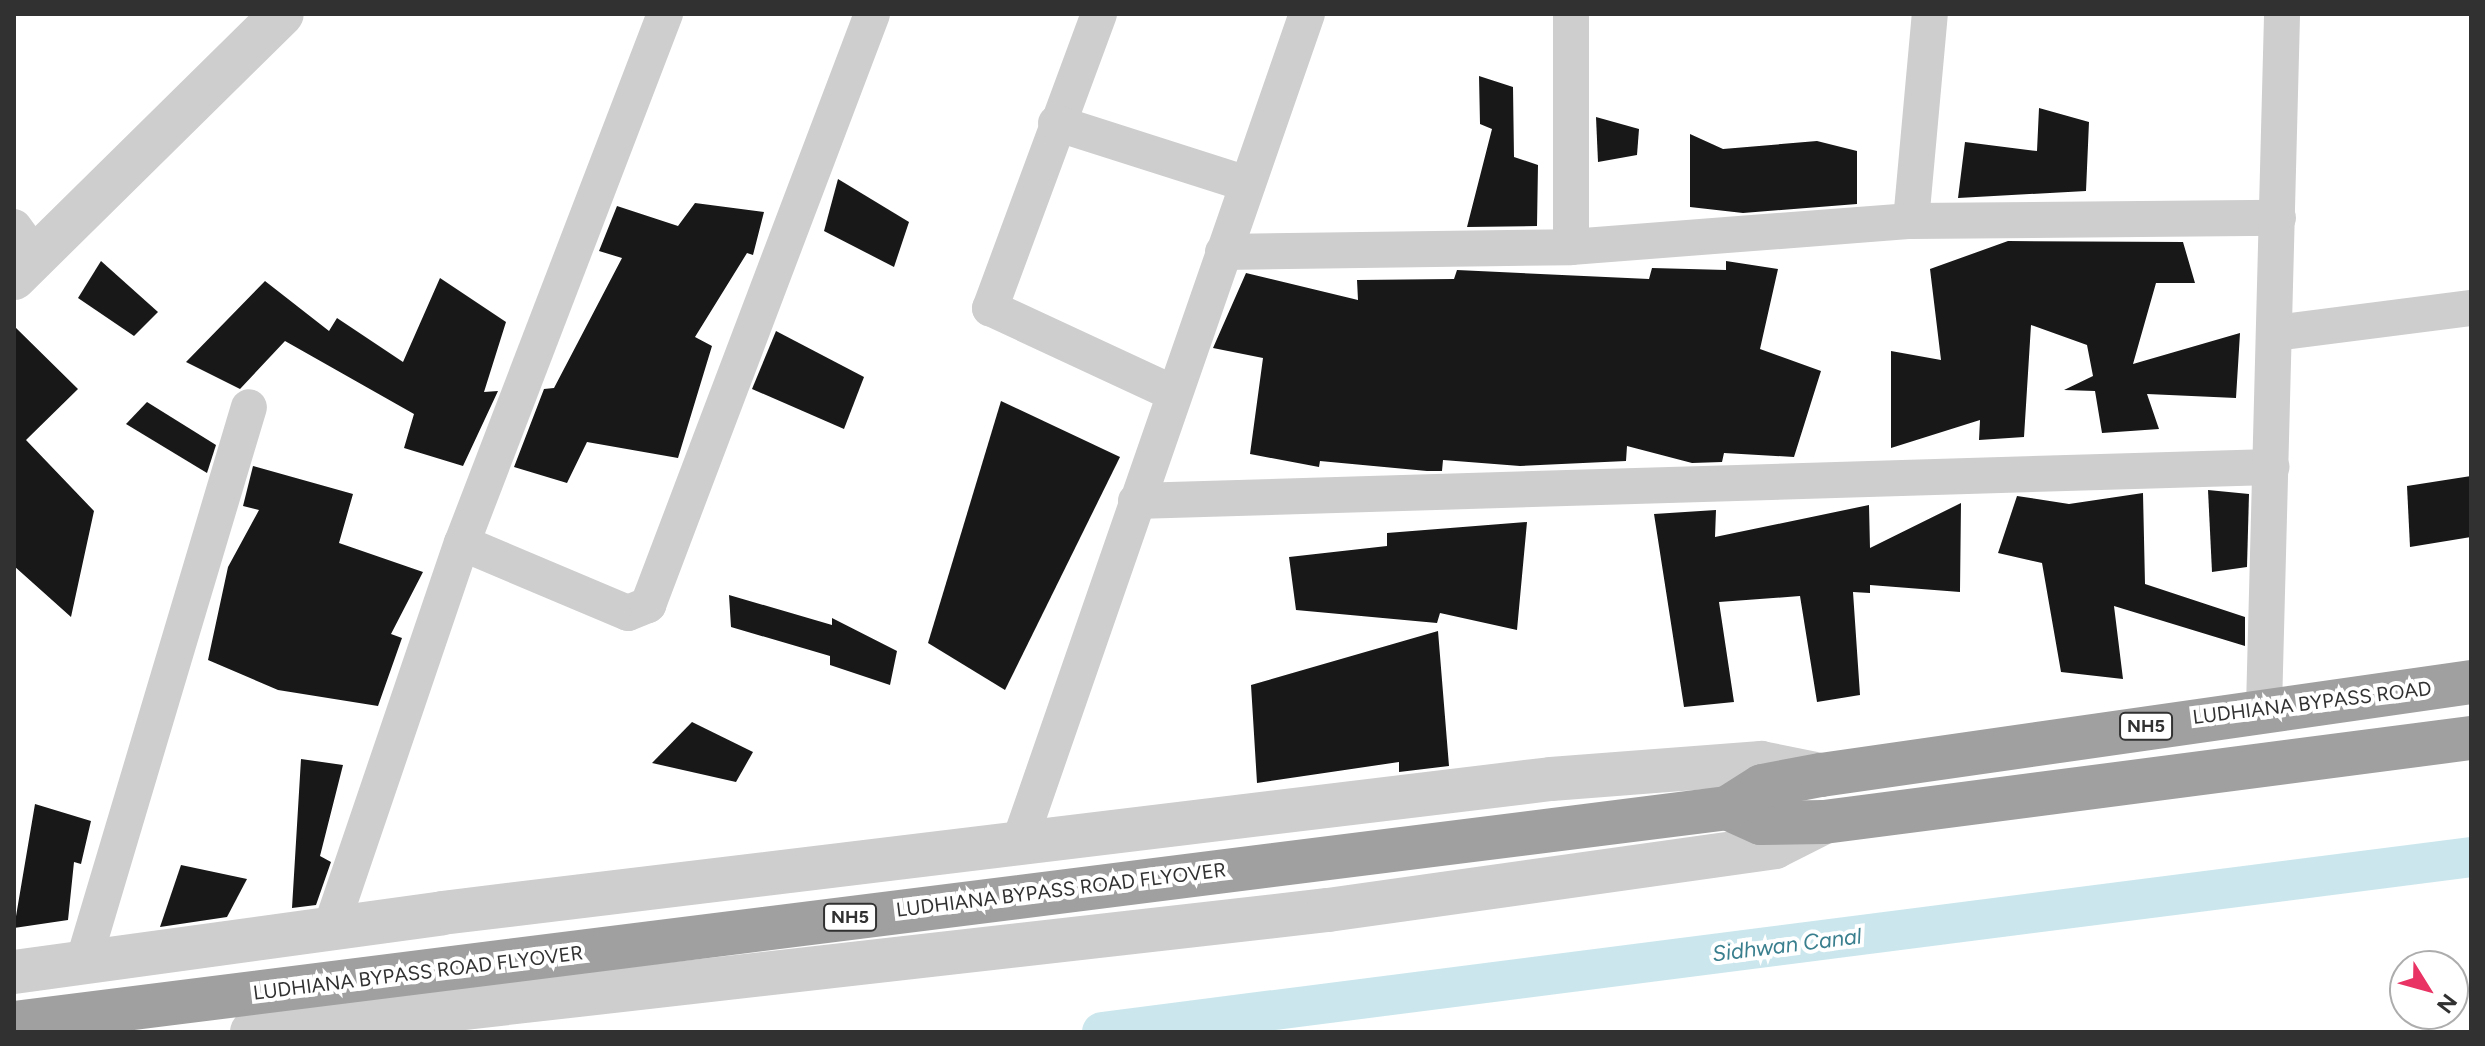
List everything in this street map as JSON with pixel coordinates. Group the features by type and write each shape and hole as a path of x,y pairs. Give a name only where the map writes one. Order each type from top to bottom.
{"highway":[{"name":"LUDHIANA BYPASS ROAD","path":"1821,775 2264,708 2471,682"},
{"name":"NH5","path":"1824,822 2471,738"},
{"name":"LUDHIANA BYPASS ROAD FLYOVER","path":"14,1023 1706,809 1762,786 1821,775"},
{"name":"LUDHIANA BYPASS ROAD FLYOVER","path":"1706,809 1761,823 1824,822"}],"street":[{"path":"21,253 282,14"},
{"path":"330,930 462,543 665,14"},
{"path":"462,543 628,613 648,605 872,14"},
{"path":"1099,14 1056,123 990,308 1173,393"},
{"path":"1018,846 1307,14"},
{"path":"1571,14 1571,247"},
{"path":"1911,221 1930,14"},
{"path":"2264,708 2282,14"},
{"path":"1056,123 1247,184"},
{"path":"1223,252 1571,247 1911,221 2278,218"},
{"path":"2275,333 2471,308"},
{"path":"83,963 249,407"},
{"path":"1136,501 2271,467"},
{"path":"14,972 330,930 1672,766 1761,763 1821,775"},
{"path":"252,1032 1328,910 1775,847 1824,822"}],"building":[{"path":"1479,76 1513,87 1514,157 1538,165 1537,226 1467,227 1492,129 1480,124"},
{"path":"2039,108 2089,122 2086,191 1958,198 1965,142 2037,151"},
{"path":"1596,117 1639,129 1637,155 1598,162"},
{"path":"1690,134 1723,149 1817,141 1857,151 1857,204 1743,213 1690,207"},
{"path":"838,179 909,222 894,267 824,231"},
{"path":"695,203 764,212 753,255 747,253 695,337 712,346 678,458 587,442 567,483 514,467 544,389 554,388 622,258 599,251 617,206 678,226"},
{"path":"2008,241 2183,242 2195,283 2156,283 2133,364 2240,333 2236,398 2147,394 2159,429 2102,433 2095,391 2064,390 2093,376 2087,345 2031,325 2024,437 1979,440 1980,420 1891,448 1891,351 1941,360 1930,269"},
{"path":"101,261 158,312 134,336 78,298"},
{"path":"1726,261 1778,269 1760,349 1821,371 1794,457 1724,453 1722,462 1692,463 1627,446 1626,461 1520,466 1443,460 1442,471 1320,461 1319,467 1250,454 1263,358 1213,348 1246,273 1358,300 1357,280 1454,279 1457,270 1649,279 1652,268 1726,270"},
{"path":"440,278 506,322 484,392 498,391 463,466 404,448 414,414 285,341 240,389 186,362 265,281 329,331 337,318 403,362"},
{"path":"14,326 78,389 26,440 94,511 71,617 14,566"},
{"path":"776,331 864,377 844,429 752,389"},
{"path":"1001,401 1120,457 1005,690 928,643"},
{"path":"147,402 216,445 207,473 126,424"},
{"path":"253,466 353,494 339,543 423,572 391,634 402,638 378,706 278,690 208,660 228,567 259,510 243,506"},
{"path":"2471,476 2471,537 2410,547 2407,486"},
{"path":"2208,490 2249,494 2247,567 2212,572"},
{"path":"2143,493 2145,584 2245,617 2245,646 2114,606 2123,679 2061,672 2042,563 1998,553 2017,496 2069,504"},
{"path":"1961,503 1960,592 1870,585 1870,593 1853,592 1860,695 1817,702 1800,596 1719,602 1734,702 1684,707 1654,514 1716,510 1715,537 1869,505 1870,548"},
{"path":"1527,522 1517,630 1440,613 1437,623 1296,610 1289,557 1387,546 1387,533"},
{"path":"729,595 832,625 832,618 897,651 890,685 830,665 830,656 731,627"},
{"path":"1438,631 1449,766 1399,772 1399,762 1257,783 1251,685"},
{"path":"692,722 753,752 736,782 652,763"},
{"path":"301,759 343,765 320,856 331,862 316,905 292,908"},
{"path":"35,804 91,821 81,864 74,862 68,920 14,928"},
{"path":"181,865 247,879 227,917 160,927"}],"waterway":[{"name":"Sidhwan Canal","path":"1102,1032 2471,857"}]}
